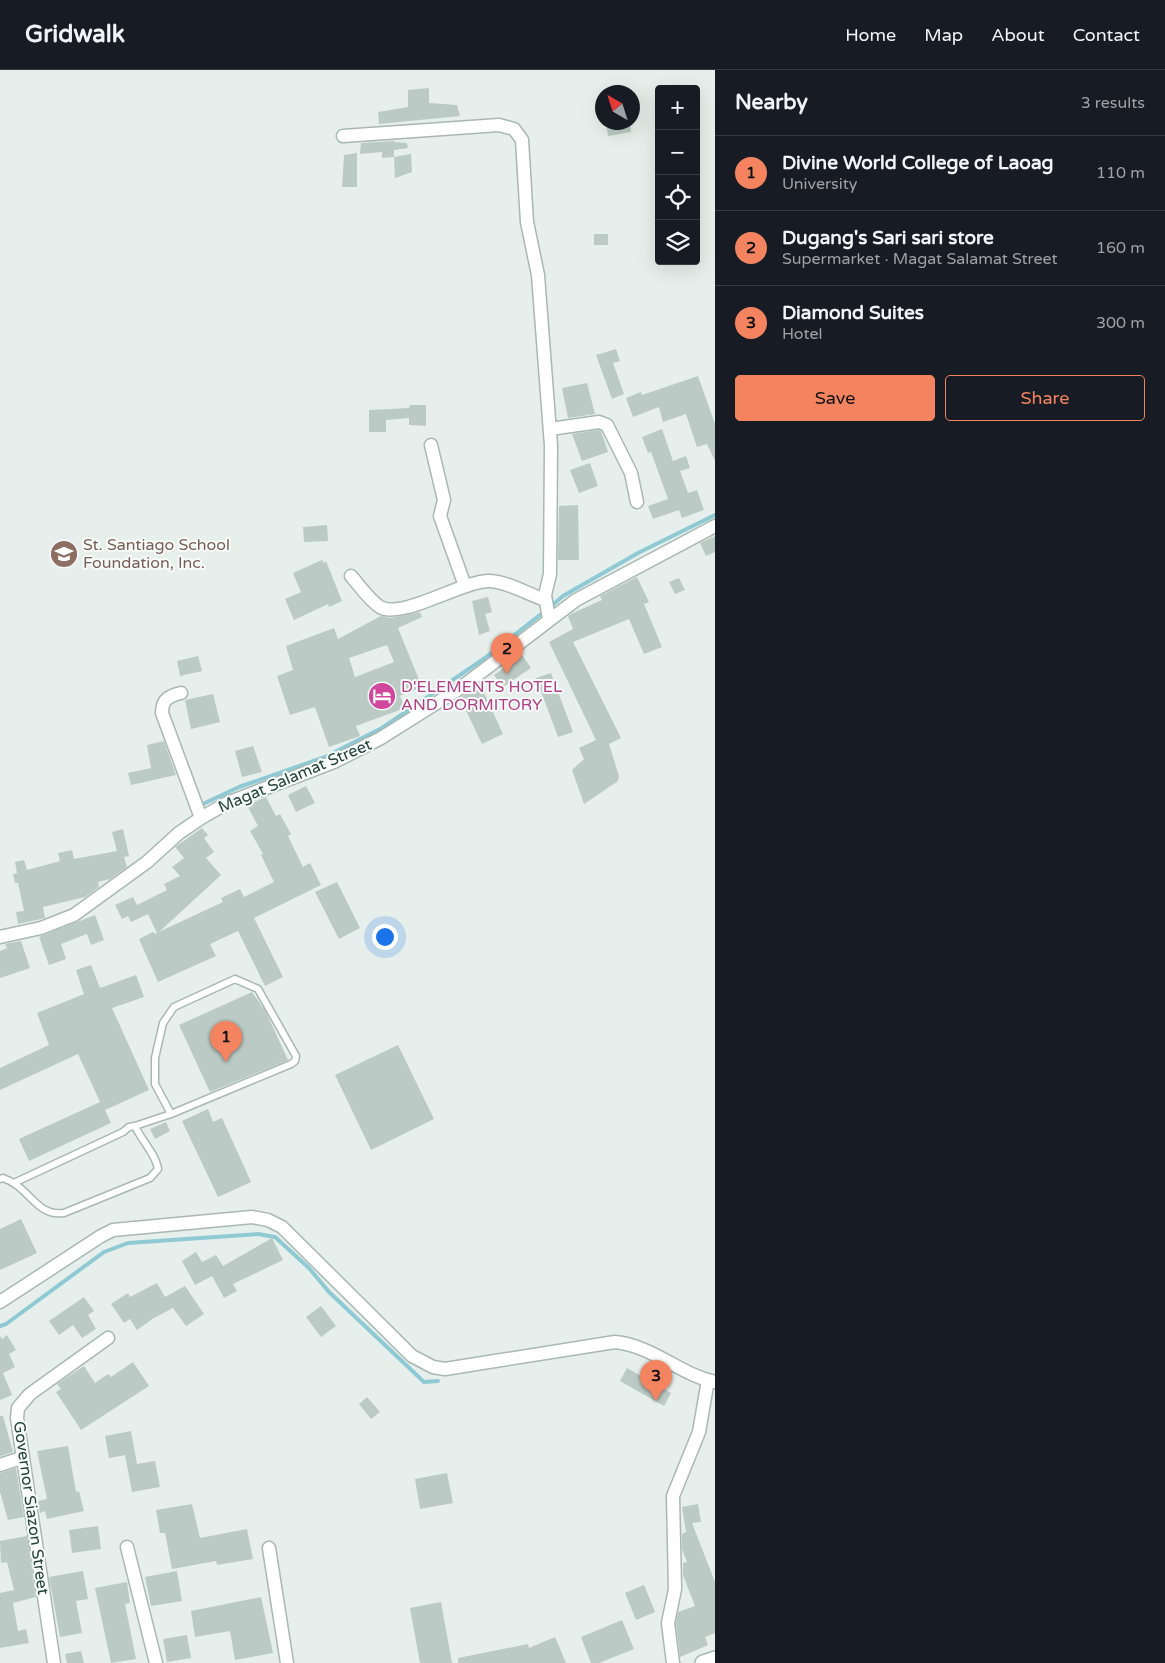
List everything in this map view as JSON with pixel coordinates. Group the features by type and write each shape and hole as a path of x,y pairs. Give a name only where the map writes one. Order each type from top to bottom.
{"main road":[{"path":"704,1663 715,1659"}],"street":[{"path":"343,136 499,125 508,126 519,133 525,154 527,222 538,275 550,429 550,574 547,610 492,581 465,586 417,604 389,610 376,604 351,576"},
{"path":"550,429 599,422 607,425 631,473 637,502"},
{"path":"431,445 444,500 440,516 465,586"},
{"name":"Magat Salamat Street","path":"0,937 42,928 74,915 147,862 179,833 201,818 227,803 334,762 381,738 459,689 520,644 547,610 576,600 715,526"},
{"path":"181,693 170,696 165,700 162,713 201,818"},
{"path":"0,1302 101,1236 114,1230 252,1217 268,1220 282,1227 412,1356 433,1367 445,1368 616,1342 631,1344 650,1351 690,1374 711,1381 699,1432 673,1496 676,1589 668,1623 674,1663"},
{"name":"Governor Siazon Street","path":"54,1663 16,1418 18,1408 24,1400 108,1338"},
{"path":"0,1465 21,1458"},
{"path":"127,1547 156,1663"},
{"path":"269,1548 287,1663"}],"lane":[{"path":"16,1182 123,1132 129,1127 171,1114 295,1061 296,1056 258,989 235,979 174,1007 163,1024 154,1058 155,1084 171,1114"},
{"path":"0,1170 2,1179 16,1182 46,1212 54,1215 64,1213 150,1178 158,1169 157,1162 141,1140 135,1126"}],"building":[{"path":"429,88 429,103 457,105 460,116 379,124 378,112 408,107 408,90"},
{"path":"607,130 631,130 631,132 608,136"},
{"path":"394,141 407,143 408,148 394,150 394,157 382,158 382,152 360,154 361,143"},
{"path":"357,153 357,187 342,187 344,155"},
{"path":"411,154 412,172 395,178 394,157"},
{"path":"594,234 608,234 608,245 594,245"},
{"path":"616,349 620,361 613,363 624,394 612,399 596,355"},
{"path":"698,376 715,424 715,461 707,444 697,447 686,414 663,422 659,407 633,417 626,398 641,392 642,395"},
{"path":"587,383 595,414 568,418 562,388"},
{"path":"410,405 426,405 426,426 409,425 409,418 386,420 386,432 369,432 369,410 409,408"},
{"path":"662,429 673,461 686,456 690,468 680,471 688,493 697,490 704,510 682,518 679,510 653,519 648,506 668,499 651,452 648,453 642,437"},
{"path":"601,431 608,452 582,461 572,434"},
{"path":"590,463 598,486 579,493 570,470"},
{"path":"578,505 579,560 558,560 559,506"},
{"path":"327,525 328,541 304,542 303,527"},
{"path":"715,536 715,552 706,556 700,543"},
{"path":"322,560 324,563 326,561 342,601 329,607 328,604 294,620 285,599 301,592 293,573"},
{"path":"637,577 649,602 644,604 662,647 644,654 629,619 573,642 621,738 609,744 619,776 618,781 584,804 572,770 584,759 579,748 596,740 549,642 573,629 568,616 602,600 600,596"},
{"path":"679,578 685,590 675,594 669,582"},
{"path":"488,597 492,612 485,614 490,631 479,635 472,601"},
{"path":"420,612 422,617 398,628 422,687 400,696 405,708 356,726 360,736 329,747 315,707 290,715 277,676 293,670 286,646 334,628 338,639 381,616 391,618","holes":["387,645 394,662 355,677 349,658"]},
{"path":"522,655 531,668 503,687 494,675"},
{"path":"198,656 202,671 180,676 177,661"},
{"path":"551,673 573,732 558,737 536,678"},
{"path":"480,684 503,734 482,744 460,698"},
{"path":"213,694 220,722 191,729 185,700"},
{"path":"164,741 176,775 131,785 128,773 151,768 147,745"},
{"path":"253,746 262,772 242,777 235,751"},
{"path":"306,786 315,803 296,812 288,795"},
{"path":"266,797 276,816 280,814 291,834 288,836 303,867 310,863 321,885 254,918 283,977 265,986 238,931 210,944 216,956 158,982 139,939 153,932 157,933 148,914 131,922 128,916 122,919 115,905 133,897 137,905 167,890 164,884 180,876 172,867 184,858 175,847 202,828 208,835 204,838 214,852 206,858 221,875 159,932 223,902 221,898 240,889 244,897 274,882 261,855 263,854 250,831 258,826 247,805"},
{"path":"123,829 129,856 124,857 127,867 110,879 98,882 99,887 85,897 43,907 45,918 18,924 16,912 24,911 18,883 15,883 13,874 17,873 15,862 24,860 27,870 60,861 58,853 72,850 74,859 117,851 112,832"},
{"path":"337,882 360,928 339,939 315,892"},
{"path":"95,915 104,940 91,945 87,934 61,944 66,959 49,965 39,937"},
{"path":"21,941 30,968 0,978 0,951 7,948 5,944"},
{"path":"91,965 100,988 136,975 144,997 112,1008 149,1090 105,1110 111,1123 29,1161 19,1139 100,1102 78,1054 0,1090 0,1068 49,1045 37,1013 84,994 76,970"},
{"path":"252,992 266,1012 288,1060 210,1092 179,1025"},
{"path":"398,1045 434,1119 371,1150 335,1075"},
{"path":"208,1109 213,1122 222,1118 251,1182 218,1197 182,1121"},
{"path":"166,1122 170,1131 155,1139 150,1129"},
{"path":"21,1219 37,1253 0,1270 0,1229"},
{"path":"272,1238 283,1260 233,1284 237,1291 224,1298 212,1276 195,1285 182,1261 196,1252 202,1262 216,1255 223,1266"},
{"path":"157,1283 165,1297 185,1286 204,1314 186,1326 173,1308 137,1330 130,1319 124,1323 111,1304 128,1293 130,1297"},
{"path":"84,1297 94,1311 88,1315 96,1329 82,1338 73,1325 59,1335 49,1321"},
{"path":"321,1306 336,1326 321,1337 306,1317"},
{"path":"7,1335 16,1350 9,1354 15,1367 3,1373 12,1395 0,1400 0,1336 2,1339"},
{"path":"133,1362 149,1386 81,1430 56,1392 61,1389 57,1384 84,1366 95,1383 108,1374 111,1377"},
{"path":"627,1368 671,1393 664,1406 620,1381"},
{"path":"367,1397 380,1412 371,1419 359,1404"},
{"path":"0,1416 3,1416 13,1452 0,1456"},
{"path":"131,1431 137,1464 155,1461 160,1487 132,1492 125,1455 109,1458 105,1436"},
{"path":"68,1446 76,1492 79,1491 84,1511 47,1519 45,1511 40,1513 38,1501 47,1499 37,1451"},
{"path":"16,1468 24,1517 8,1520 0,1492 0,1473"},
{"path":"447,1473 453,1503 420,1509 415,1479"},
{"path":"192,1504 200,1538 247,1529 253,1559 217,1565 216,1561 172,1569 165,1533 160,1533 156,1510"},
{"path":"698,1504 701,1522 692,1523 715,1582 715,1633 705,1637 708,1645 680,1657 676,1623 678,1612 695,1606 683,1575 683,1563 687,1562 682,1549 682,1534 686,1532 682,1507"},
{"path":"98,1526 101,1549 72,1553 69,1530"},
{"path":"27,1536 36,1597 13,1603 18,1631 26,1629 29,1643 0,1648 0,1593 14,1590 7,1562 1,1563 0,1541"},
{"path":"83,1571 88,1599 76,1601 82,1633 60,1637 49,1577"},
{"path":"177,1571 182,1601 151,1606 145,1577"},
{"path":"127,1582 130,1603 125,1604 136,1659 111,1663 95,1588"},
{"path":"644,1585 655,1612 636,1620 625,1593"},
{"path":"261,1597 273,1653 235,1660 230,1631 195,1637 191,1611"},
{"path":"441,1602 452,1663 420,1663 410,1608"},
{"path":"622,1620 634,1649 599,1663 591,1663 581,1637"},
{"path":"187,1635 191,1658 167,1662 163,1639"},
{"path":"555,1637 566,1663 458,1663 458,1658 528,1644 529,1648"},
{"path":"81,1651 84,1663 67,1663 65,1654"}],"waterway":[{"path":"550,607 563,596 638,553 715,515"},
{"path":"203,804 239,787 325,757 382,728 485,658 545,611"},
{"path":"0,1326 6,1324 104,1252 128,1243 258,1234 275,1237 309,1268 329,1292 424,1382 438,1381"}],"place":[{"name":"St. Santiago School Foundation, Inc.","path":"64,554"},
{"name":"Dugang's Sari sari store","path":"507,674"},
{"name":"D'ELEMENTS HOTEL AND DORMITORY","path":"382,696"},
{"name":"Divine World College of Laoag","path":"226,1062"},
{"name":"Diamond Suites","path":"656,1401"}]}
